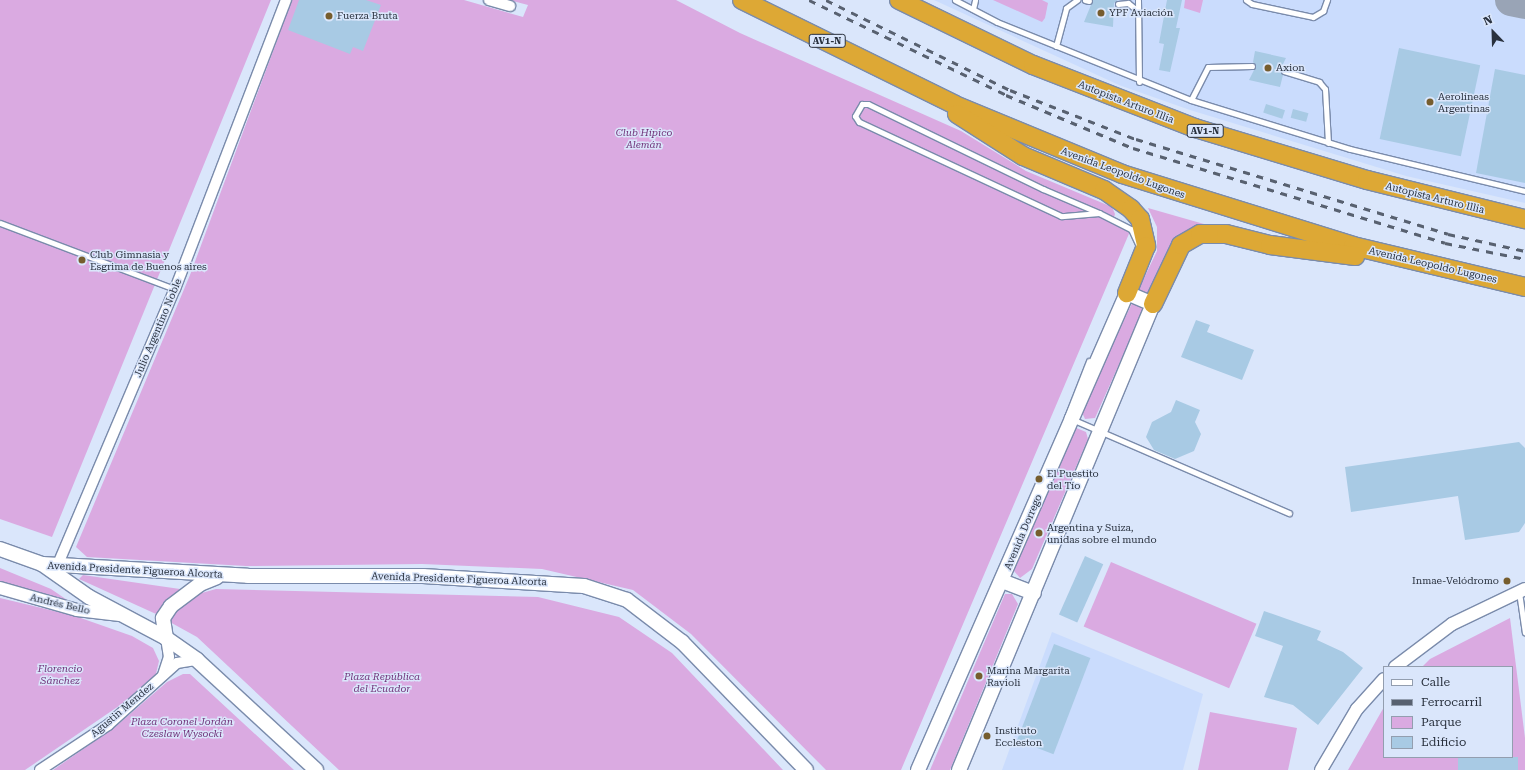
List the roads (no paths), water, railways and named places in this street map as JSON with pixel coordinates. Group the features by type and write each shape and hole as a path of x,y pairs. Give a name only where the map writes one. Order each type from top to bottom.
{"highway":[{"name":"Avenida Leopoldo Lugones","path":"742,0 983,117 1122,174 1278,224 1431,266 1525,287"},
{"name":"Autopista Arturo Illia","path":"899,0 1033,65 1195,128 1367,180 1525,219"},
{"path":"912,83 990,138 1037,163 1104,190 1132,209 1140,219 1146,246 1127,293"},
{"path":"1153,304 1181,245 1200,234 1226,234 1270,245 1431,266"}],"main road":[{"path":"959,770 1034,593 1099,429 1153,304 1127,293"},
{"name":"Avenida Dorrego","path":"918,770 1002,581 1070,418 1127,293"},
{"name":"Avenida Presidente Figueroa Alcorta","path":"0,549 42,564 120,615 166,638 197,660 316,770"},
{"name":"Avenida Presidente Figueroa Alcorta","path":"42,564 221,575 423,576 541,581 584,586 627,600 682,642 806,770"},
{"path":"166,638 163,618 171,606 200,584 221,575"},
{"path":"1002,581 1034,593"}],"street":[{"name":"Julio Argentino Noble","path":"58,564 175,289 286,0"},
{"path":"489,0 510,6"},
{"name":"Andrés Bello","path":"0,588 77,610 120,615"},
{"path":"1396,666 1452,624 1522,591"},
{"path":"163,675 169,657 166,638"},
{"name":"Agustin Mendez","path":"40,770 108,725 177,664 197,660"},
{"path":"1321,770 1357,709 1383,680"}],"lane":[{"path":"955,0 1139,82 1191,100 1328,143 1525,191"},
{"path":"973,9 975,0"},
{"path":"1056,46 1066,8 1077,0"},
{"path":"1138,0 1139,82"},
{"path":"1246,0 1252,4 1313,17 1323,11 1327,0"},
{"path":"1118,4 1128,3 1138,11"},
{"path":"1191,100 1208,67 1252,66"},
{"path":"1284,71 1319,82 1325,89 1328,143"},
{"path":"1099,213 1061,216 859,122 855,116 862,104 868,104 1099,213 1131,229 1139,246 1132,268 1066,412 1070,418 1099,429 1289,513"},
{"path":"0,223 175,289"},
{"path":"1522,591 1525,633"}],"railway":[{"path":"809,0 1006,95 1133,148 1445,243 1525,259"},
{"path":"826,0 1010,90 1136,139 1448,234 1525,251"}],"place":[{"name":"YPF Aviación","path":"1101,13"},
{"name":"Fuerza Bruta","path":"329,16"},
{"name":"Axion","path":"1268,68"},
{"name":"Aerolíneas Argentinas","path":"1430,102"},
{"name":"Club Gimnasia y Esgrima de Buenos aires","path":"82,260"},
{"name":"El Puestito del Tío","path":"1039,479"},
{"name":"Argentina y Suiza, unidas sobre el mundo","path":"1039,533"},
{"name":"Inmae-Velódromo","path":"1507,581"},
{"name":"Marina Margarita Ravioli","path":"979,676"},
{"name":"Instituto Eccleston","path":"987,736"}],"park label":[{"name":"Club Hípico Alemán","path":"644,138"},
{"name":"Florencio Sánchez","path":"60,674"},
{"name":"Plaza República del Ecuador","path":"382,682"},
{"name":"Plaza Coronel Jordán Czeslaw Wysocki","path":"182,726"}]}
